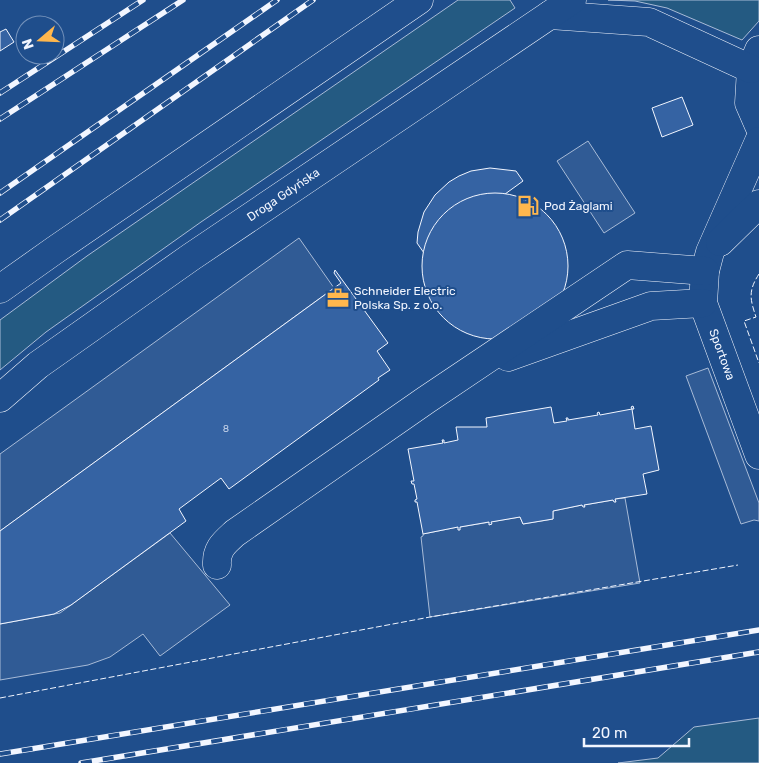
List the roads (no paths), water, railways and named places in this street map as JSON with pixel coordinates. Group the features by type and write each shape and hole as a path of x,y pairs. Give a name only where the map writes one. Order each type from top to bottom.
{"main road":[{"path":"0,289 419,0"},
{"name":"Droga Gdyńska","path":"0,398 38,365 191,257 572,0"},
{"path":"550,15 649,22 755,59 749,103 759,126"},
{"name":"Sportowa","path":"759,141 708,262 703,303 759,455"},
{"path":"217,565 216,556 223,543 235,533 469,371 627,265 708,262 759,204"},
{"path":"469,371 651,306 703,303"}],"railway":[{"path":"0,93 143,0"},
{"path":"0,119 183,0"},
{"path":"0,193 277,0"},
{"path":"0,220 313,0"},
{"path":"0,754 759,630"},
{"path":"81,763 759,652"}],"place":[{"name":"Pod Żaglami","path":"528,206"},
{"name":"Schneider Electric Polska Sp. z o.o.","path":"338,298"}]}
